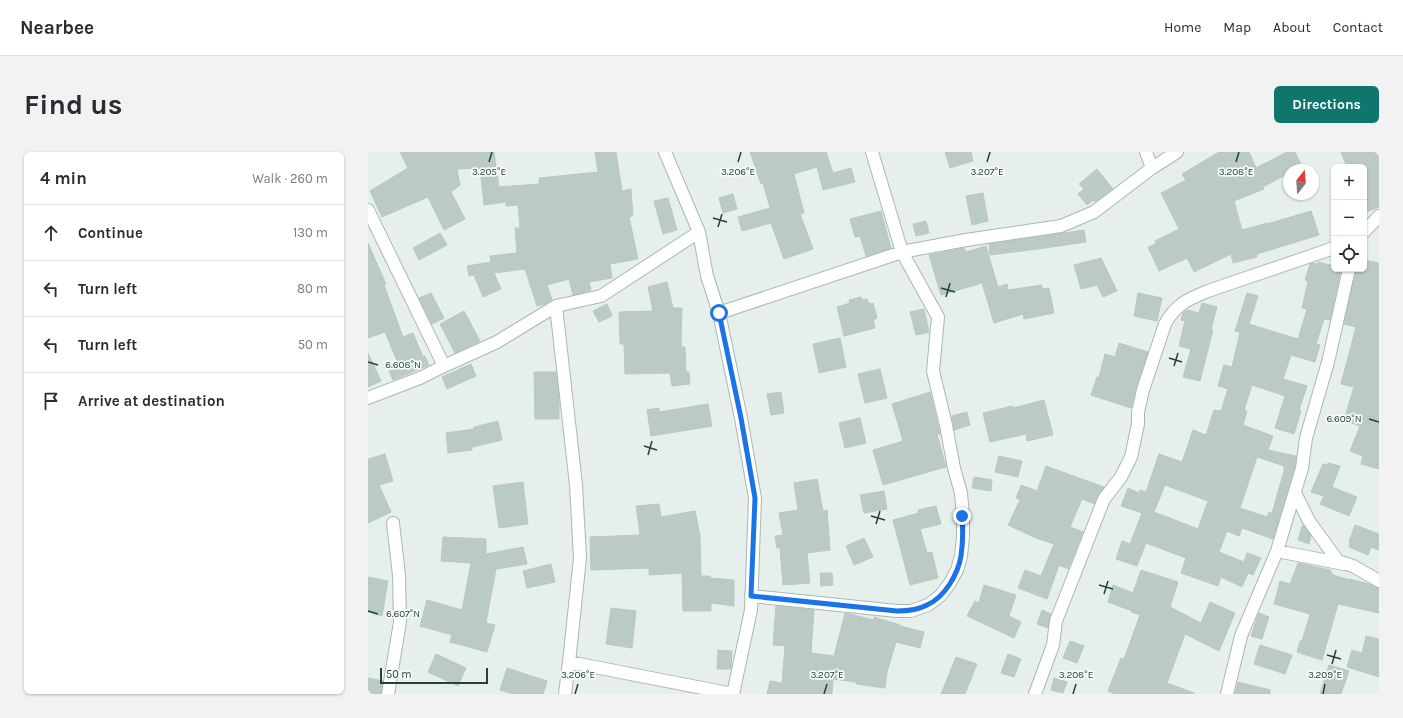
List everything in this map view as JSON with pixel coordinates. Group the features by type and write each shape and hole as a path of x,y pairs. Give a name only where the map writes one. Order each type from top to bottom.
{"street":[{"path":"569,662 733,694 751,610 755,498 741,418 719,313 707,276 699,232 666,152"},
{"path":"751,596 897,611 911,610 928,605 940,596 950,583 957,570 961,556 963,537 961,493 954,468 946,425 933,371 938,317 902,252 872,152"},
{"path":"1146,152 1152,168"},
{"path":"719,313 902,252 966,240 1061,226 1094,212 1152,168 1177,152"},
{"path":"368,210 444,366"},
{"path":"1367,229 1379,216"},
{"path":"368,398 420,378 497,342 556,306 601,296 699,232"},
{"path":"1035,694 1053,645 1056,621 1104,498 1120,477 1131,457 1143,390 1165,324 1170,315 1178,306 1190,298 1331,249"},
{"path":"1227,694 1241,636 1277,551 1295,493 1302,468 1306,438 1328,362 1348,272"},
{"path":"556,306 576,485 580,558 565,694"},
{"path":"1295,493 1309,520 1338,561 1353,566 1379,581"},
{"path":"388,694 400,622 400,575 393,523"},
{"path":"1277,551 1353,566"}],"building":[{"path":"400,152 494,152 499,187 539,184 539,178 598,172 595,152 616,152 622,191 631,189 633,216 629,217 638,259 610,264 612,278 589,282 591,290 573,295 569,279 547,285 552,300 537,306 525,269 494,273 501,289 483,297 474,275 469,276 467,266 491,262 490,256 517,253 515,228 520,228 518,205 506,206 506,202 484,205 480,168 457,169 460,185 451,192 465,219 444,230 428,197 382,217 370,191 408,168"},
{"path":"750,152 826,152 833,173 851,168 855,182 823,190 817,167 794,174 804,213 800,214 813,249 784,259 771,223 742,231 738,217 770,208 763,183 761,184"},
{"path":"945,152 971,152 973,161 950,168"},
{"path":"1219,152 1249,152 1256,168 1287,152 1295,152 1301,164 1283,164 1283,176 1263,187 1264,189 1234,201 1242,230 1311,211 1319,235 1257,254 1257,257 1233,263 1231,254 1194,272 1187,258 1159,271 1148,247 1156,244 1155,241 1179,229 1161,193 1186,180 1182,174"},
{"path":"1341,152 1379,152 1379,207 1367,212 1367,164 1346,164"},
{"path":"1097,169 1113,189 1095,202 1093,200 1087,205 1078,194 1084,189 1079,184"},
{"path":"983,193 988,221 972,225 966,196"},
{"path":"733,194 737,209 723,213 719,198"},
{"path":"668,198 677,230 663,234 654,201"},
{"path":"881,211 891,248 866,256 860,236 855,237 850,219"},
{"path":"926,221 929,233 916,236 913,224"},
{"path":"1084,230 1086,242 990,255 989,244"},
{"path":"440,233 447,245 419,260 413,248"},
{"path":"368,243 386,284 384,285 403,337 413,333 423,357 425,356 429,365 393,380 389,371 399,366 385,332 368,338"},
{"path":"986,246 998,287 1007,284 1008,290 1042,285 1042,289 1049,288 1054,313 1024,319 1023,314 994,323 982,283 941,295 929,255 964,248 966,252"},
{"path":"1101,258 1117,291 1103,297 1097,285 1081,289 1074,265"},
{"path":"1367,261 1379,263 1379,469 1361,464 1363,456 1350,451 1360,426 1344,420 1354,387 1341,384 1356,327 1344,324 1355,272 1367,272"},
{"path":"1318,262 1331,265 1331,272 1340,272 1330,320 1324,319 1316,344 1320,345 1315,362 1291,355 1283,379 1307,386 1299,410 1301,411 1294,434 1275,428 1285,396 1252,385 1244,410 1247,411 1243,425 1273,436 1268,450 1296,456 1295,466 1273,539 1242,528 1239,536 1227,531 1219,552 1244,562 1247,553 1261,558 1253,575 1248,573 1242,587 1221,577 1218,586 1181,573 1186,558 1146,543 1137,566 1116,559 1122,541 1130,544 1142,513 1121,506 1128,488 1139,493 1140,490 1146,492 1159,454 1182,462 1193,430 1206,435 1214,410 1221,411 1228,389 1218,386 1224,365 1232,367 1240,332 1235,331 1247,293 1258,296 1249,324 1298,339 1307,309 1302,308 1308,281 1305,280 1310,264 1318,264","holes":["1257,457 1284,466 1284,471 1272,513 1269,512 1267,517 1240,508","1165,485 1208,501 1198,529 1154,512"]},
{"path":"667,282 673,308 682,308 681,347 685,347 686,372 689,372 690,384 672,386 670,373 625,374 624,344 620,344 619,312 653,311 648,287"},
{"path":"431,293 444,318 432,324 419,298"},
{"path":"1138,293 1162,298 1157,321 1134,316"},
{"path":"861,297 862,300 867,299 869,304 873,303 877,318 873,320 875,328 844,336 837,307 850,303 849,300"},
{"path":"1202,303 1217,307 1211,329 1213,330 1200,381 1183,377 1191,349 1179,346 1185,321 1181,320 1183,313 1187,310 1199,313"},
{"path":"607,304 612,316 599,322 593,311"},
{"path":"924,309 929,332 916,335 910,312"},
{"path":"464,311 480,341 455,353 440,324"},
{"path":"840,338 846,367 819,373 813,344"},
{"path":"1119,343 1148,352 1131,408 1091,395 1097,377 1099,377 1105,354 1115,357"},
{"path":"368,353 381,381 368,387"},
{"path":"471,364 476,376 447,389 442,377"},
{"path":"880,369 887,398 865,403 858,374"},
{"path":"534,372 556,372 559,396 559,419 535,419"},
{"path":"781,392 784,413 771,415 767,394"},
{"path":"930,392 940,434 937,434 946,467 883,485 873,450 903,441 892,404"},
{"path":"1044,400 1053,435 1027,441 1026,434 990,442 983,413 1012,406 1013,408"},
{"path":"708,404 712,426 651,436 647,410 659,408 659,412"},
{"path":"967,412 970,425 954,430 952,416"},
{"path":"860,418 866,443 845,448 839,423"},
{"path":"498,421 502,440 472,447 472,450 448,453 446,433 474,429 474,427"},
{"path":"385,454 393,481 379,485 391,512 368,523 368,459"},
{"path":"999,456 1022,461 1018,477 995,472"},
{"path":"1328,463 1340,466 1332,487 1357,497 1349,516 1320,504 1324,496 1311,492 1323,464 1327,465"},
{"path":"1046,466 1104,487 1094,504 1082,499 1070,527 1083,532 1068,569 1059,565 1047,599 1018,588 1025,570 1041,576 1054,544 1036,538 1008,525 1020,500 1016,498 1021,485 1037,491"},
{"path":"974,477 992,480 991,491 972,488"},
{"path":"817,479 823,511 827,510 830,550 807,553 810,583 783,585 780,548 777,548 775,536 783,535 779,513 798,510 794,483"},
{"path":"523,482 528,524 499,528 493,486"},
{"path":"884,491 887,509 864,513 860,495"},
{"path":"659,504 661,517 695,511 700,536 701,576 734,580 734,606 711,603 711,611 683,611 682,573 649,575 649,568 591,570 590,537 640,535 636,506"},
{"path":"936,506 941,524 920,529 927,553 932,552 938,578 910,585 893,520 919,513 918,510"},
{"path":"1355,525 1379,534 1379,550 1371,547 1368,555 1349,547 1349,542"},
{"path":"1302,526 1304,526 1311,536 1309,544 1298,540"},
{"path":"443,537 486,539 486,554 523,547 527,564 496,569 486,623 495,625 487,652 450,642 452,635 420,626 427,600 462,610 471,563 441,561"},
{"path":"864,538 873,557 854,565 846,546"},
{"path":"1298,563 1330,570 1333,575 1379,588 1379,613 1338,604 1322,660 1297,652 1310,614 1274,604 1280,581 1290,584"},
{"path":"551,564 555,582 527,588 523,571"},
{"path":"1141,570 1178,582 1170,607 1201,623 1210,602 1235,613 1219,651 1185,634 1167,683 1194,694 1115,694 1108,691 1121,658 1124,659 1140,615 1108,602 1113,585 1133,593"},
{"path":"820,573 832,573 833,585 821,586"},
{"path":"368,577 388,581 382,616 368,612"},
{"path":"984,585 1016,595 1009,616 1021,622 1014,638 967,616 975,601 979,603"},
{"path":"776,606 814,610 811,653 834,656 845,613 874,620 874,617 924,632 920,648 896,642 887,672 885,688 833,679 832,694 767,694 770,681 782,683 785,646 773,645"},
{"path":"611,608 636,611 632,648 606,644"},
{"path":"1042,610 1051,614 1048,628 1037,624"},
{"path":"1259,613 1269,617 1262,639 1251,636"},
{"path":"1366,636 1379,639 1379,677 1347,667 1352,650 1362,653"},
{"path":"1070,641 1084,646 1077,663 1063,658"},
{"path":"1260,645 1292,655 1285,674 1254,664"},
{"path":"718,650 732,651 731,669 717,669"},
{"path":"436,654 466,668 458,686 428,672"},
{"path":"1008,654 1021,659 1014,677 1001,673"},
{"path":"956,657 977,664 965,694 941,694"},
{"path":"1329,665 1349,671 1341,694 1320,694"},
{"path":"507,668 547,681 543,694 513,694 500,690"},
{"path":"368,678 383,681 381,694 368,694"},
{"path":"1054,678 1067,682 1063,693 1051,690"},
{"path":"1238,682 1270,690 1270,694 1235,694"}],"route":[{"path":"719,313 741,418 755,498 751,596 897,611 911,610 928,605 940,596 950,583 957,570 961,556 963,537 962,516"}]}
